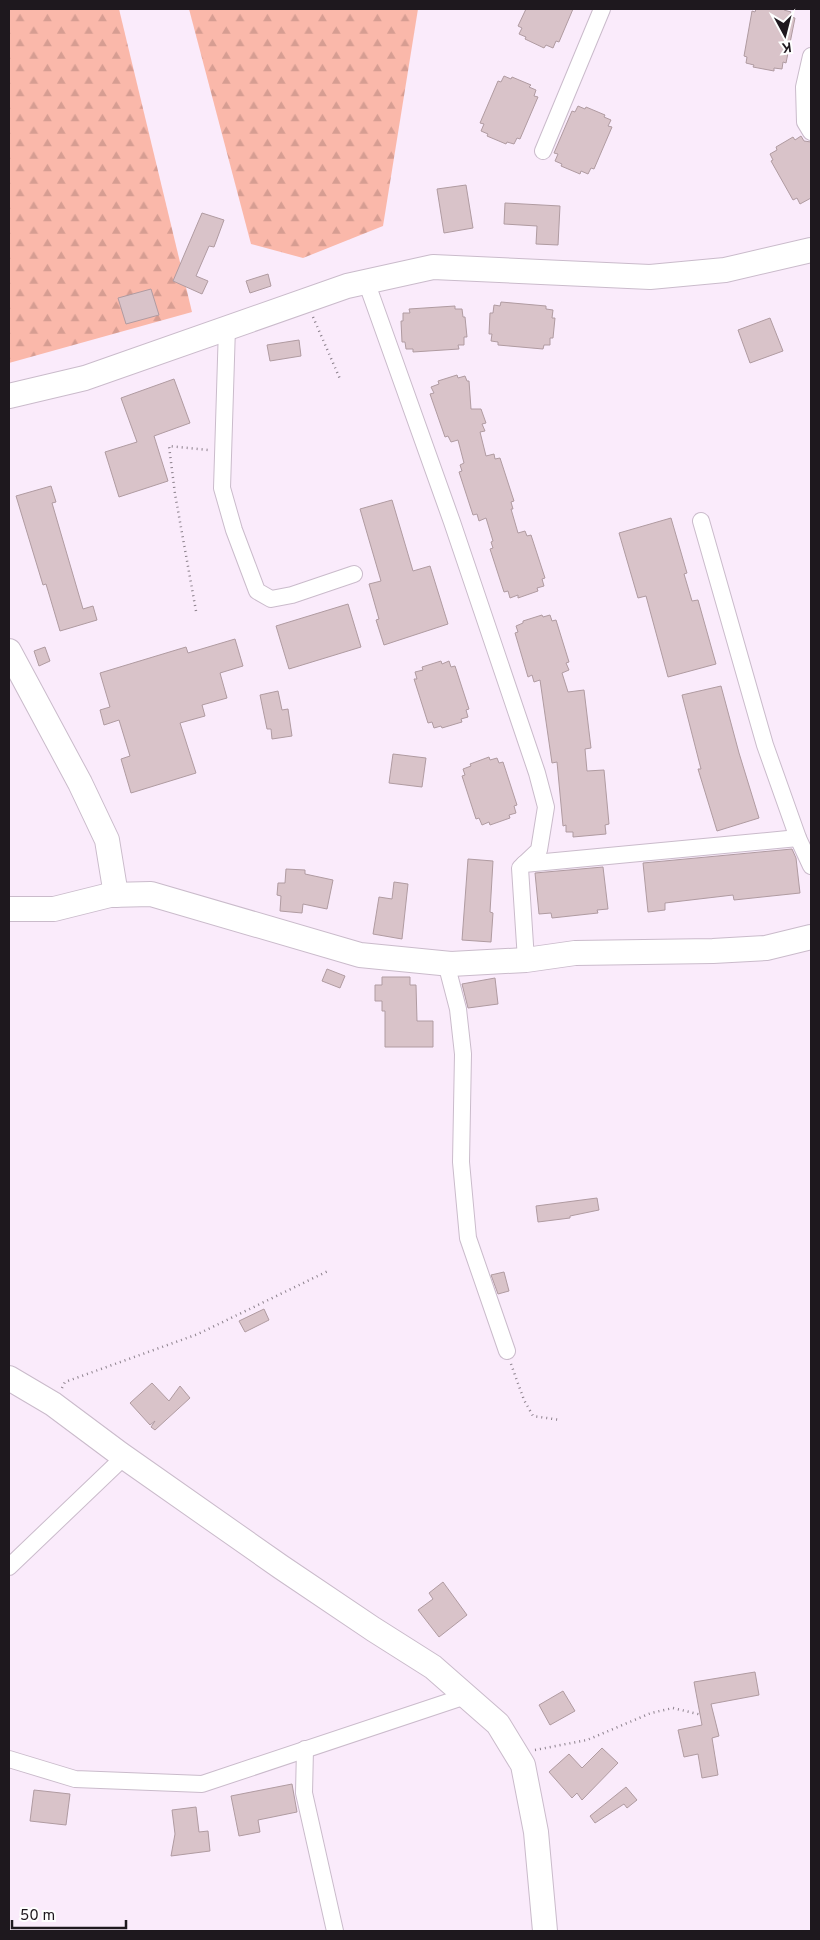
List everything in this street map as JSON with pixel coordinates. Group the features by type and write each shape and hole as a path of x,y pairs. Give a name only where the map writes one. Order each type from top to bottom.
{"street":[{"path":"543,151 602,9"},
{"path":"811,56 804,87 805,122 811,132"},
{"path":"9,396 85,378 347,286 433,267 650,277 725,270 811,250"},
{"path":"366,282 455,531 537,773 546,807 539,850 520,868 526,960"},
{"path":"227,327 222,488 234,530 257,591 271,600 292,595 354,574"},
{"path":"701,521 765,745 798,838 811,866"},
{"path":"9,651 80,783 107,840 116,895"},
{"path":"524,864 798,838"},
{"path":"9,908 54,909 110,895 151,894 360,955 446,963 526,960 575,954 766,948 811,937"},
{"path":"446,963 458,1009 464,1054 461,1162 468,1238 507,1351"},
{"path":"9,1378 53,1404 124,1457 296,1577 433,1667 498,1724 523,1765 536,1832 545,1931"},
{"path":"9,1567 124,1457"},
{"path":"9,1759 75,1779 202,1784 466,1696"},
{"path":"305,1749 304,1792 335,1931"}],"path":[{"path":"305,300 340,379"},
{"path":"196,611 175,494 169,446 222,451"},
{"path":"53,1404 65,1382 198,1334 328,1271"},
{"path":"507,1351 516,1379 533,1416 560,1420"},
{"path":"516,1754 587,1740 651,1713 673,1708 702,1715"}],"green space":[{"path":"9,9 119,9 192,312 9,363"},
{"path":"189,9 418,9 383,226 303,258 251,244"}],"building":[{"path":"526,9 573,9 559,42 556,41 553,48 546,45 544,48 519,34 522,28 518,26"},
{"path":"756,9 784,9 791,12 790,17 795,18 786,63 783,62 782,69 774,68 774,71 753,67 754,65 746,63 747,57 744,56 752,11 755,12"},
{"path":"504,76 511,79 512,77 531,85 529,87 536,90 534,96 538,97 520,139 517,138 514,144 507,142 506,144 487,136 488,134 481,131 484,124 480,123 498,81 501,82"},
{"path":"578,106 585,109 586,107 605,115 604,117 611,120 608,126 612,127 594,169 591,168 588,174 581,171 580,174 561,166 562,164 555,161 558,154 554,153 572,111 575,112"},
{"path":"801,136 804,141 811,142 811,198 800,204 797,198 793,200 771,161 773,160 770,154 777,150 776,147 793,137 795,140"},
{"path":"466,185 473,228 444,233 437,189"},
{"path":"505,203 560,206 558,245 536,244 537,226 504,224"},
{"path":"202,213 224,220 214,247 209,246 196,276 208,281 202,294 173,281"},
{"path":"268,274 271,286 250,293 246,281"},
{"path":"151,289 159,315 126,324 118,298"},
{"path":"501,302 546,306 546,309 553,310 552,318 555,318 553,338 550,338 550,345 544,345 543,349 498,345 498,342 491,341 492,334 489,334 490,313 493,313 494,305 500,306"},
{"path":"455,306 455,309 462,309 463,317 465,317 467,337 464,337 464,345 458,345 459,349 413,352 413,349 406,349 405,342 402,342 401,321 403,321 403,313 410,313 409,309"},
{"path":"770,318 783,351 750,363 738,330"},
{"path":"299,340 301,356 270,361 267,345"},
{"path":"457,375 458,378 465,376 467,381 469,381 471,409 481,409 486,423 482,424 485,431 480,432 486,456 494,454 495,459 500,458 514,501 511,502 513,509 511,509 518,533 525,531 527,536 531,535 545,578 542,579 544,586 537,588 538,591 518,598 518,595 510,598 508,591 504,592 490,549 493,548 491,542 493,541 486,518 479,521 477,514 473,515 459,472 462,471 460,465 464,463 458,440 451,442 448,436 445,437 430,394 434,393 431,387 439,384 438,381"},
{"path":"174,379 190,423 154,436 168,481 119,497 105,452 137,442 121,398"},
{"path":"51,486 56,502 52,503 83,609 93,606 97,620 60,631 46,584 43,585 16,496"},
{"path":"392,500 413,571 430,566 448,624 384,645 376,620 379,619 369,584 381,581 360,509"},
{"path":"671,518 687,573 684,574 692,601 698,600 716,664 668,677 646,596 638,598 619,533"},
{"path":"348,604 361,647 289,669 276,626"},
{"path":"542,615 543,617 550,615 552,621 556,620 569,662 566,663 569,670 562,673 568,692 584,690 591,748 585,749 587,771 604,770 609,824 605,825 606,834 573,837 573,832 566,832 566,825 563,826 557,762 552,763 540,680 534,682 532,675 528,677 515,633 518,632 516,626 523,623 523,621"},
{"path":"235,639 243,666 220,673 227,698 202,705 205,716 180,723 196,773 131,793 121,759 130,756 119,720 104,725 100,710 110,707 100,673 186,647 188,653"},
{"path":"45,647 50,661 39,666 34,651"},
{"path":"441,661 442,664 449,661 451,667 455,666 469,709 466,710 468,717 461,719 462,722 442,728 441,726 434,728 432,722 428,723 414,679 417,679 415,672 423,670 422,667"},
{"path":"721,686 759,818 717,831 698,769 701,769 682,695"},
{"path":"278,691 282,710 288,709 292,736 272,739 271,729 267,729 260,695"},
{"path":"393,754 426,758 422,787 389,783"},
{"path":"489,757 490,760 497,758 499,763 503,762 517,805 514,806 516,813 509,815 510,818 490,825 489,822 482,825 479,818 476,819 462,776 465,775 463,769 471,766 470,764"},
{"path":"792,849 796,858 800,893 734,900 733,895 665,903 665,910 648,912 643,863"},
{"path":"468,859 493,861 490,912 493,913 491,942 462,940"},
{"path":"603,867 608,909 597,910 598,913 552,918 551,913 539,914 535,873"},
{"path":"286,869 305,870 305,874 333,880 327,909 303,904 302,913 280,911 281,896 277,895 278,883 285,883"},
{"path":"394,882 408,884 402,939 373,934 379,897 392,899"},
{"path":"327,969 345,976 340,988 322,981"},
{"path":"382,977 410,977 410,985 416,985 417,1021 433,1021 433,1047 385,1047 385,1011 382,1011 382,1001 375,1001 375,985 382,985"},
{"path":"495,978 498,1004 468,1008 462,984"},
{"path":"597,1198 599,1210 570,1216 570,1218 538,1222 536,1206"},
{"path":"504,1272 509,1291 498,1294 491,1275"},
{"path":"264,1309 269,1320 245,1332 239,1321"},
{"path":"152,1383 169,1401 180,1386 190,1398 155,1430 151,1427 155,1421 150,1425 130,1403"},
{"path":"443,1582 467,1615 439,1637 418,1610 433,1599 429,1593"},
{"path":"755,1672 759,1695 711,1704 719,1736 712,1738 718,1775 702,1778 698,1754 684,1757 678,1730 702,1725 694,1682"},
{"path":"563,1691 575,1711 550,1725 539,1705"},
{"path":"602,1748 618,1763 582,1800 577,1793 572,1798 549,1772 569,1754 582,1768"},
{"path":"292,1784 297,1812 258,1820 260,1832 239,1836 231,1796"},
{"path":"626,1787 637,1800 627,1808 624,1804 595,1823 590,1816"},
{"path":"34,1790 70,1794 66,1825 30,1821"},
{"path":"196,1807 199,1832 208,1831 210,1851 171,1856 175,1834 172,1810"}]}
